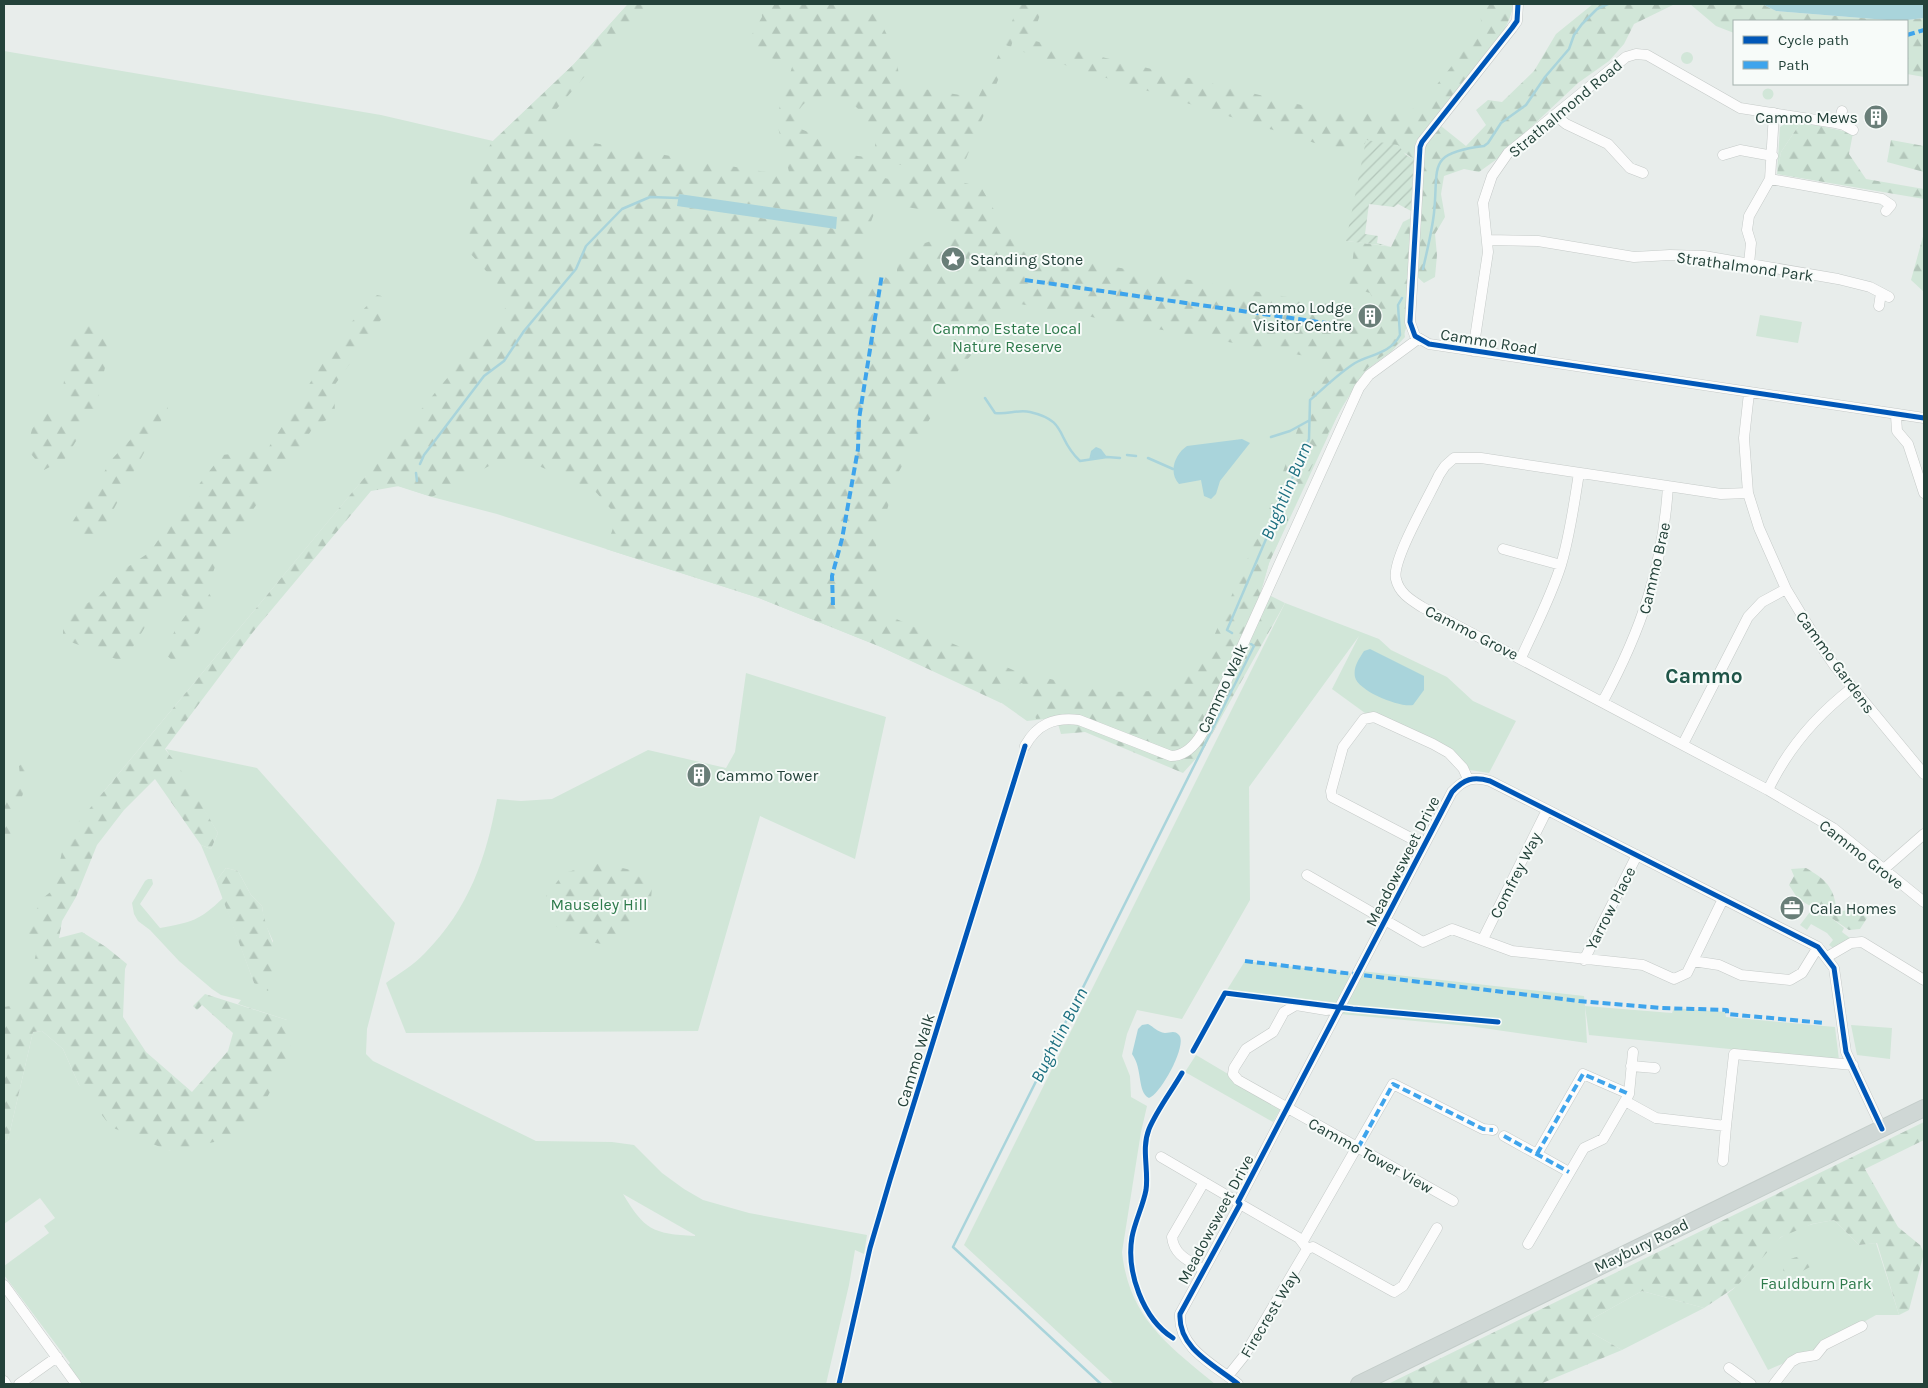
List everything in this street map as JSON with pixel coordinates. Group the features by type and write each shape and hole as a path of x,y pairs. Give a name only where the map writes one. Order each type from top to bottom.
{"main road":[{"name":"Maybury Road","path":"1359,1384 1924,1108"}],"street":[{"name":"Cammo Road","path":"1518,4 1517,20 1512,28 1422,142 1420,148 1410,322 1415,336 1429,344 1896,416 1924,418"},
{"name":"Strathalmond Road","path":"1473,351 1488,252 1484,203 1492,176 1508,152 1622,60 1636,54 1647,55 1740,108 1838,124 1853,130"},
{"path":"1838,124 1842,111"},
{"path":"1749,264 1751,243 1747,230 1749,216 1770,179 1773,156 1774,114"},
{"path":"1555,115 1566,124 1608,144 1630,168 1643,173"},
{"path":"1723,155 1740,150 1773,156"},
{"path":"1770,179 1882,199 1891,205 1886,211"},
{"name":"Strathalmond Park","path":"1487,240 1538,241 1634,257 1704,256 1838,279 1870,287 1886,295 1879,306"},
{"name":"Cammo Walk","path":"1025,746 1038,728 1056,720 1067,718 1079,720 1171,756 1182,753 1194,743 1214,708 1359,388 1369,375 1418,339"},
{"name":"Cammo Gardens","path":"1749,393 1744,438 1748,493 1759,528 1786,589 1815,638 1852,688 1924,774"},
{"path":"1896,416 1897,431 1908,444 1924,493"},
{"name":"Cammo Grove","path":"1748,493 1721,494 1480,458 1454,458 1442,470 1396,562 1396,579 1404,594 1411,600 1683,744 1833,828 1924,902"},
{"path":"1521,658 1551,593 1561,565 1571,522 1578,473"},
{"name":"Cammo Brae","path":"1603,702 1629,651 1650,598 1665,526 1668,486"},
{"path":"1503,549 1561,565"},
{"path":"1683,744 1748,617 1762,602 1786,589"},
{"path":"1768,790 1798,741 1832,704 1852,688"},
{"path":"1424,845 1332,797 1331,792 1343,747 1364,719 1374,717 1433,744 1449,754 1463,768 1468,779 1478,777 1490,781 1818,947 1827,957 1836,976 1846,1052 1882,1129"},
{"name":"Meadowsweet Drive","path":"1238,1384 1190,1346 1181,1330 1180,1314 1452,792 1461,782 1468,779"},
{"name":"Comfrey Way","path":"1483,939 1547,810"},
{"path":"1884,869 1924,834"},
{"name":"Yarrow Place","path":"1584,960 1637,856"},
{"path":"1307,876 1423,942 1452,929 1512,951 1643,965 1674,979 1682,977 1687,973 1723,899"},
{"path":"1827,957 1851,943 1862,942 1924,980"},
{"path":"1693,961 1719,965 1741,975 1790,980 1802,973 1818,947"},
{"name":"Cammo Tower View","path":"1341,1008 1326,1010 1296,1005 1284,1012 1269,1036 1246,1048 1234,1068 1234,1074 1238,1080 1453,1201"},
{"path":"1528,1244 1584,1148 1603,1139 1626,1097 1633,1052"},
{"path":"1723,1161 1734,1054 1853,1065"},
{"path":"1631,1066 1655,1068"},
{"path":"1537,1154 1583,1074 1626,1097 1656,1118 1726,1126"},
{"name":"Firecrest Way","path":"1228,1376 1244,1356 1392,1084 1483,1130 1493,1130"},
{"path":"1504,1136 1570,1172"},
{"path":"1161,1157 1305,1245 1313,1247 1394,1292 1403,1286 1437,1228"},
{"path":"1204,1182 1172,1237 1173,1244 1180,1256 1204,1270"},
{"path":"4,1286 76,1384"},
{"path":"1774,1384 1791,1362 1798,1358 1816,1355 1824,1345 1862,1326"},
{"path":"19,1384 56,1357"},
{"path":"1728,1368 1751,1384"}],"green space":[{"name":"Cammo Estate Local Nature Reserve","path":"628,4 1513,4 1511,15 1503,32 1416,141 1414,159 1399,149 1347,241 1391,247 1405,337 1392,351 1365,371 1341,408 1269,563 1261,591 1199,728 1073,716 1027,721 996,699 881,647 759,598 497,514 432,497 366,476 100,796 4,1088 4,51 381,115 493,141 574,64"},
{"path":"628,4 647,4 548,119 552,136 790,176 776,119 793,64 763,56 751,36 762,17 761,4 836,4 877,15 896,53 900,85 978,98 1000,52 1009,53 957,181 981,187 1017,250 1365,310 1363,319 1375,321 1376,312 1380,313 1370,293 1349,287 1355,242 1391,247 1403,222 1411,218 1407,324 1404,334 1394,347 1370,366 1349,395 1301,490 1269,563 1261,591 1285,603 1202,752 1183,773 1085,732 1061,734 1056,717 1036,719 1027,690 1022,683 1010,688 1003,695 1005,699 1001,703 881,647 759,598 606,549 617,516 594,490 518,457 489,466 432,497 399,486 371,491 253,632 165,749 179,767 218,833 211,849 201,845 155,779 124,810 97,845 76,897 62,921 59,938 82,932 106,947 127,964 125,969 123,1017 146,1052 192,1092 228,1051 233,1033 202,1005 197,1010 193,1006 205,994 287,1020 291,1053 255,1120 219,1141 170,1151 111,1127 79,1085 63,1049 42,1031 33,1032 8,1140 4,1145 4,1067 8,1054 4,1040 4,1007 16,1005 25,998 36,954 26,928 43,898 53,890 63,848 71,831 512,300 469,252 471,173 493,141 574,64","holes":["834,95 842,97 860,111 869,124 875,139 874,158 842,154 823,144 813,134 796,127 797,118 802,106 806,102 818,97","886,163 908,166 906,182 884,178","679,194 837,217 836,229 677,206","888,196 907,207 939,213 959,226 932,241 909,249 901,255 897,267 897,275 888,279 882,274 866,272 866,242 872,218 881,198","1014,303 1327,360 1300,422 1274,498 1204,659 1160,691 1104,692 1013,670 878,611 876,547 898,473 958,371"]},
{"path":"1019,4 1044,4 1031,40 1322,110 1402,112 1419,107 1482,28 1479,4 1513,4 1511,15 1503,32 1416,141 1414,159 1399,149 1366,140 1365,144 1337,150 1017,50 1019,37 1014,36 1011,47 1003,44"},
{"path":"1593,4 1675,4 1634,24 1624,44 1609,61 1578,83 1497,159 1479,172 1464,169 1444,176 1441,194 1445,217 1435,234 1437,255 1435,277 1424,283 1416,276 1424,145 1431,133 1441,126 1466,146 1486,125 1476,110 1488,100 1502,102 1534,71 1556,34"},
{"path":"1690,4 1762,4 1776,11 1887,20 1733,20 1733,33 1716,26"},
{"path":"1924,18 1924,77 1908,74 1907,20"},
{"path":"1689,52 1692,53 1692,63 1685,64 1682,63 1681,56 1682,53"},
{"path":"1768,88 1774,94 1768,100 1762,94"},
{"path":"1791,120 1801,122 1781,152 1777,174 1780,127"},
{"path":"1801,122 1853,133 1849,154 1866,179 1924,189 1924,199 1777,174 1781,152"},
{"path":"1366,140 1398,145 1406,155 1414,159 1411,211 1398,204 1394,207 1369,204 1365,234 1378,236 1377,243 1388,246 1346,241"},
{"path":"1891,140 1924,146 1924,172 1887,162"},
{"path":"1924,233 1924,292 1911,280"},
{"path":"377,295 386,297 385,314 334,386 335,416 314,426 294,458 276,465 264,482 259,501 217,561 207,590 216,605 210,610 184,662 172,660 165,654 175,630 193,605 175,589 157,607 124,662 63,639 63,618 99,596 123,570 150,552 179,510 222,455 267,450 344,330"},
{"path":"1760,315 1802,322 1798,343 1756,336"},
{"path":"88,316 107,327 111,342 95,410 65,459 44,470 27,449 32,429 46,411 64,414 73,406 74,400 63,388 67,360 72,353 68,347 76,329"},
{"path":"162,401 168,408 96,542 68,529 113,458 149,420"},
{"path":"1285,603 1379,639 1391,650 1447,677 1473,701 1516,721 1489,773 1470,770 1452,750 1377,713 1365,713 1332,689 1359,636 1249,787 1250,900 1182,1019 1137,1010 1127,1034 1122,1056 1130,1076 1131,1097 1147,1106 1141,1132 1122,1252 1126,1275 1133,1295 1142,1312 1154,1328 1182,1356 1215,1384 1114,1384 964,1245"},
{"path":"746,673 886,717 855,859 760,816 698,1031 406,1033 386,983 425,953 440,936 464,900 481,862 493,821 497,799 521,801 552,799 648,750 726,768 735,752"},
{"path":"166,749 257,768 395,923 367,1029 366,1054 373,1061 536,1141 612,1142 634,1145 662,1173 703,1200 749,1213 867,1235 864,1254 855,1250 849,1285 826,1384 81,1384 67,1366 70,1363 4,1275 4,1266 49,1233 44,1226 55,1218 40,1198 4,1224 4,1145 8,1140 33,1032 42,1031 63,1049 79,1085 170,1151 287,1020 238,1004 241,1000 221,995 212,989 179,961 150,930 138,921 134,914 132,903 148,879 152,879 153,884 140,904 160,928 180,924 201,916 223,898 254,983 273,941 264,921 262,906 251,895 238,871 226,868 216,881 201,845 211,849 218,833","holes":["623,1194 695,1235 669,1234 651,1227 637,1215"]},
{"path":"25,761 30,761 33,768 16,812 7,848 4,851 4,808 20,776 19,766"},
{"name":"Mauseley Hill","path":"600,863 631,870 652,887 650,911 630,934 602,944 571,939 556,926 546,896 564,873"},
{"path":"226,868 238,871 251,895 262,906 276,958 274,979 268,991 254,983 216,881"},
{"path":"1806,868 1830,887 1836,906 1843,911 1854,908 1867,918 1860,929 1849,930 1798,899 1789,885 1794,876 1791,869"},
{"path":"1813,908 1830,917 1844,928 1842,932 1850,938 1833,948 1829,945 1833,940 1827,933 1811,924 1807,930 1800,925"},
{"path":"1245,961 1356,974 1341,1008 1225,993"},
{"path":"1361,971 1584,996 1587,1043 1469,1026 1340,1014"},
{"path":"1585,1006 1672,1013 1674,1008 1725,1012 1726,1017 1835,1027 1839,1060 1589,1035"},
{"path":"1851,1025 1892,1028 1890,1059 1857,1055"},
{"path":"1196,1055 1282,1106 1273,1122 1185,1072"},
{"path":"1924,1122 1924,1140 1865,1169 1898,1227 1920,1245 1924,1253 1909,1310 1899,1315 1877,1243 1859,1245 1834,1220 1812,1224 1781,1237 1737,1286 1704,1308 1642,1291 1592,1319 1592,1333 1622,1350 1540,1384 1388,1384"},
{"name":"Fauldburn Park","path":"1834,1220 1859,1245 1876,1243 1899,1315 1876,1315 1814,1350 1768,1370 1727,1294 1780,1238 1799,1228"},
{"path":"1802,1256 1809,1258 1812,1262 1810,1267 1787,1277 1783,1270 1787,1261"},
{"path":"1642,1291 1704,1308 1622,1350 1592,1333 1592,1319"}],"water":[{"path":"1762,4 1924,4 1924,18 1887,20 1776,11"},
{"path":"679,194 837,217 836,229 677,206"},
{"path":"1242,439 1250,443 1220,481 1216,494 1211,499 1204,496 1201,480 1179,484 1174,474 1174,464 1176,458 1187,446"},
{"path":"1096,447 1101,449 1107,457 1089,460 1091,451"},
{"path":"1370,649 1424,676 1424,690 1413,705 1399,704 1380,697 1371,693 1358,682 1355,673 1358,660 1364,651"},
{"path":"1148,1024 1158,1031 1176,1033 1181,1040 1180,1049 1172,1069 1160,1088 1149,1098 1143,1091 1138,1066 1132,1054 1138,1029 1142,1025"}],"waterway":[{"name":"Bughtlin Burn","path":"1423,269 1433,220 1439,165 1444,158 1452,153 1484,146 1488,143 1501,123 1526,105 1545,77 1569,49 1574,35 1582,24 1597,9 1608,4"},
{"path":"420,464 424,455 484,376 504,361 524,331 576,269 586,246 622,209 650,197 678,198"},
{"name":"Bughtlin Burn","path":"1232,633 1227,630 1309,439 1310,400 1349,367 1386,350 1396,341 1400,335 1398,305 1402,298"},
{"path":"985,398 995,413 1026,411 1051,420 1060,431 1072,453 1080,461 1107,457 1120,458"},
{"path":"1271,437 1290,431 1310,420"},
{"path":"1127,455 1136,456"},
{"path":"1148,458 1173,469"},
{"path":"416,473 417,481"},
{"name":"Bughtlin Burn","path":"1101,1384 953,1247 1254,646 1251,644"}],"marked path":[{"path":"1908,35 1924,30"},
{"path":"833,605 832,576 842,539 858,449 859,419 882,274"},
{"path":"1025,280 1347,326"},
{"path":"1245,961 1579,1001 1662,1008 1727,1010 1727,1014 1825,1023"},
{"path":"1537,1154 1583,1074 1629,1094"},
{"path":"1358,1148 1393,1084 1483,1129 1493,1130"},
{"path":"1504,1136 1569,1172"}],"cycle path":[{"path":"1518,4 1517,21 1420,147 1410,322 1415,336 1429,344 1924,418"},
{"path":"839,1384 870,1248 1025,746"},
{"path":"1238,1384 1191,1347 1181,1326 1180,1314 1240,1204 1238,1202 1452,792 1465,781 1474,779 1490,781 1818,947 1834,968 1846,1052 1882,1129"},
{"path":"1193,1051 1225,993 1353,1009 1498,1022"},
{"path":"1173,1338 1162,1330 1145,1307 1134,1279 1131,1251 1133,1231 1146,1190 1145,1152 1149,1129 1182,1073"}],"place":[{"name":"Cammo Mews","path":"1876,117"},
{"name":"Standing Stone","path":"953,259"},
{"name":"Cammo Lodge Visitor Centre","path":"1370,316"},
{"name":"Cammo Tower","path":"699,775"},
{"name":"Cala Homes","path":"1792,908"}],"district":[{"name":"Cammo","path":"1704,676"}]}
